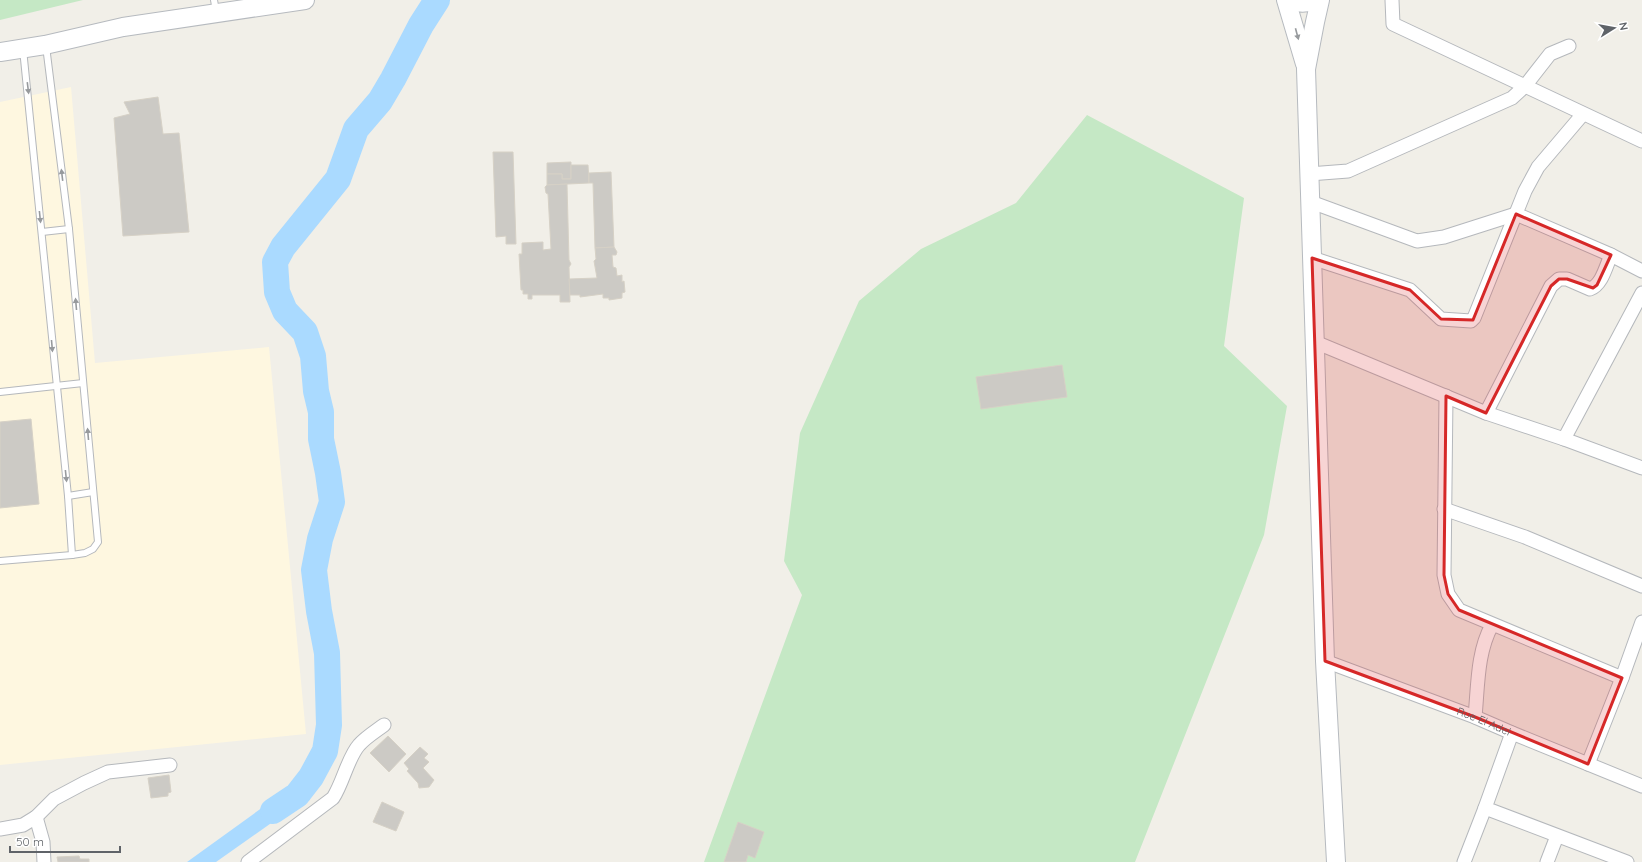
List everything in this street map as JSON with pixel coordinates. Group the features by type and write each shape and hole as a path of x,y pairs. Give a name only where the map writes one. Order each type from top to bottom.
{"main road":[{"path":"8,52 215,6 305,0"},
{"path":"1286,0 1306,69"},
{"path":"1290,0 1299,3 1307,3 1316,0"},
{"path":"1320,0 1306,69 1325,661 1336,862"}],"street":[{"path":"1392,0 1393,24 1642,141"},
{"path":"1309,174 1348,171 1512,98 1525,86 1550,54 1569,46"},
{"path":"1312,258 1410,290 1441,318 1471,321 1474,318 1525,191 1538,167 1583,114"},
{"path":"1311,202 1417,241 1444,237 1516,214 1611,255 1642,271"},
{"path":"1486,413 1551,286 1559,279 1566,279 1590,289 1593,288 1597,285 1611,255"},
{"path":"1564,439 1642,293"},
{"path":"1315,342 1486,413 1564,439 1642,468"},
{"path":"1446,396 1444,575 1448,594 1459,610 1622,678"},
{"path":"1444,509 1525,537 1642,586"},
{"path":"1588,764 1622,678 1642,622"},
{"path":"1475,717 1482,653 1486,636 1492,625"},
{"name":"Rue El Adel","path":"1325,661 1475,717 1642,786"},
{"path":"248,862 333,798 338,790 354,752 359,745 384,725"},
{"path":"1464,862 1512,733"},
{"path":"0,829 23,825 36,817 54,799 84,782 108,772 170,765"},
{"path":"1485,808 1627,862"},
{"path":"36,817 43,842 44,862"},
{"path":"1546,862 1557,836"}],"lane":[{"path":"0,561 72,555 89,552 98,542 69,229 45,45"},
{"path":"8,52 42,232 68,496 72,555"},
{"path":"42,232 69,229"},
{"path":"0,392 83,383"},
{"path":"68,496 94,492"}],"highlighted area":[{"path":"1516,214 1611,255 1597,285 1593,288 1567,279 1559,279 1551,286 1486,413 1446,396 1444,575 1448,594 1459,610 1622,678 1588,764 1475,717 1325,661 1312,258 1410,290 1441,319 1473,320"}],"shaded area":[{"path":"71,87 95,363 269,347 306,734 0,765 0,102"}],"green space":[{"path":"0,0 83,0 0,20"},
{"path":"1087,115 1244,198 1224,346 1287,406 1264,535 1135,862 704,862 802,595 784,561 800,433 859,301 921,249 1016,203"}],"water":[{"path":"292,781 310,800 301,802 216,862 187,862 288,789"}],"building":[{"path":"158,97 163,134 179,133 189,232 123,236 114,118 130,114 124,102"},
{"path":"493,152 513,152 516,244 506,244 506,236 496,237"},
{"path":"571,162 571,179 562,179 562,174 547,174 547,163"},
{"path":"571,165 588,165 589,183 547,185 547,174 562,174 562,179 571,179"},
{"path":"611,172 614,247 595,248 593,183 589,183 589,173"},
{"path":"567,184 569,260 571,264 569,267 570,302 560,302 560,295 532,295 532,299 528,299 528,294 523,294 523,290 521,290 519,254 522,254 522,243 543,242 543,250 551,249 548,194 546,193 545,187 547,185"},
{"path":"614,247 617,252 616,255 612,255 613,267 616,268 617,276 622,275 622,282 624,281 625,292 622,293 622,298 609,300 609,298 603,298 603,294 580,297 580,295 570,295 569,279 597,278 594,261 596,259 595,248"},
{"path":"1062,365 1067,397 981,409 976,377"},
{"path":"31,419 39,504 0,508 0,422"},
{"path":"388,736 406,754 389,772 370,753"},
{"path":"420,747 428,754 424,758 429,762 423,768 434,780 429,787 419,788 418,783 407,771 409,769 404,763"},
{"path":"169,775 171,792 168,793 168,796 151,798 148,778"},
{"path":"382,802 404,812 396,831 373,822"},
{"path":"738,822 764,832 755,858 748,855 746,862 724,862"},
{"path":"79,856 80,859 89,859 89,862 58,862 57,857"}],"waterway":[{"path":"273,811 297,795 311,777 325,751 329,725 327,653 319,611 314,570 320,539 332,502 321,439 321,412 316,391 313,356 305,332 285,311 277,292 275,262 283,247 338,179 356,129 380,101 421,25 437,0"}]}
